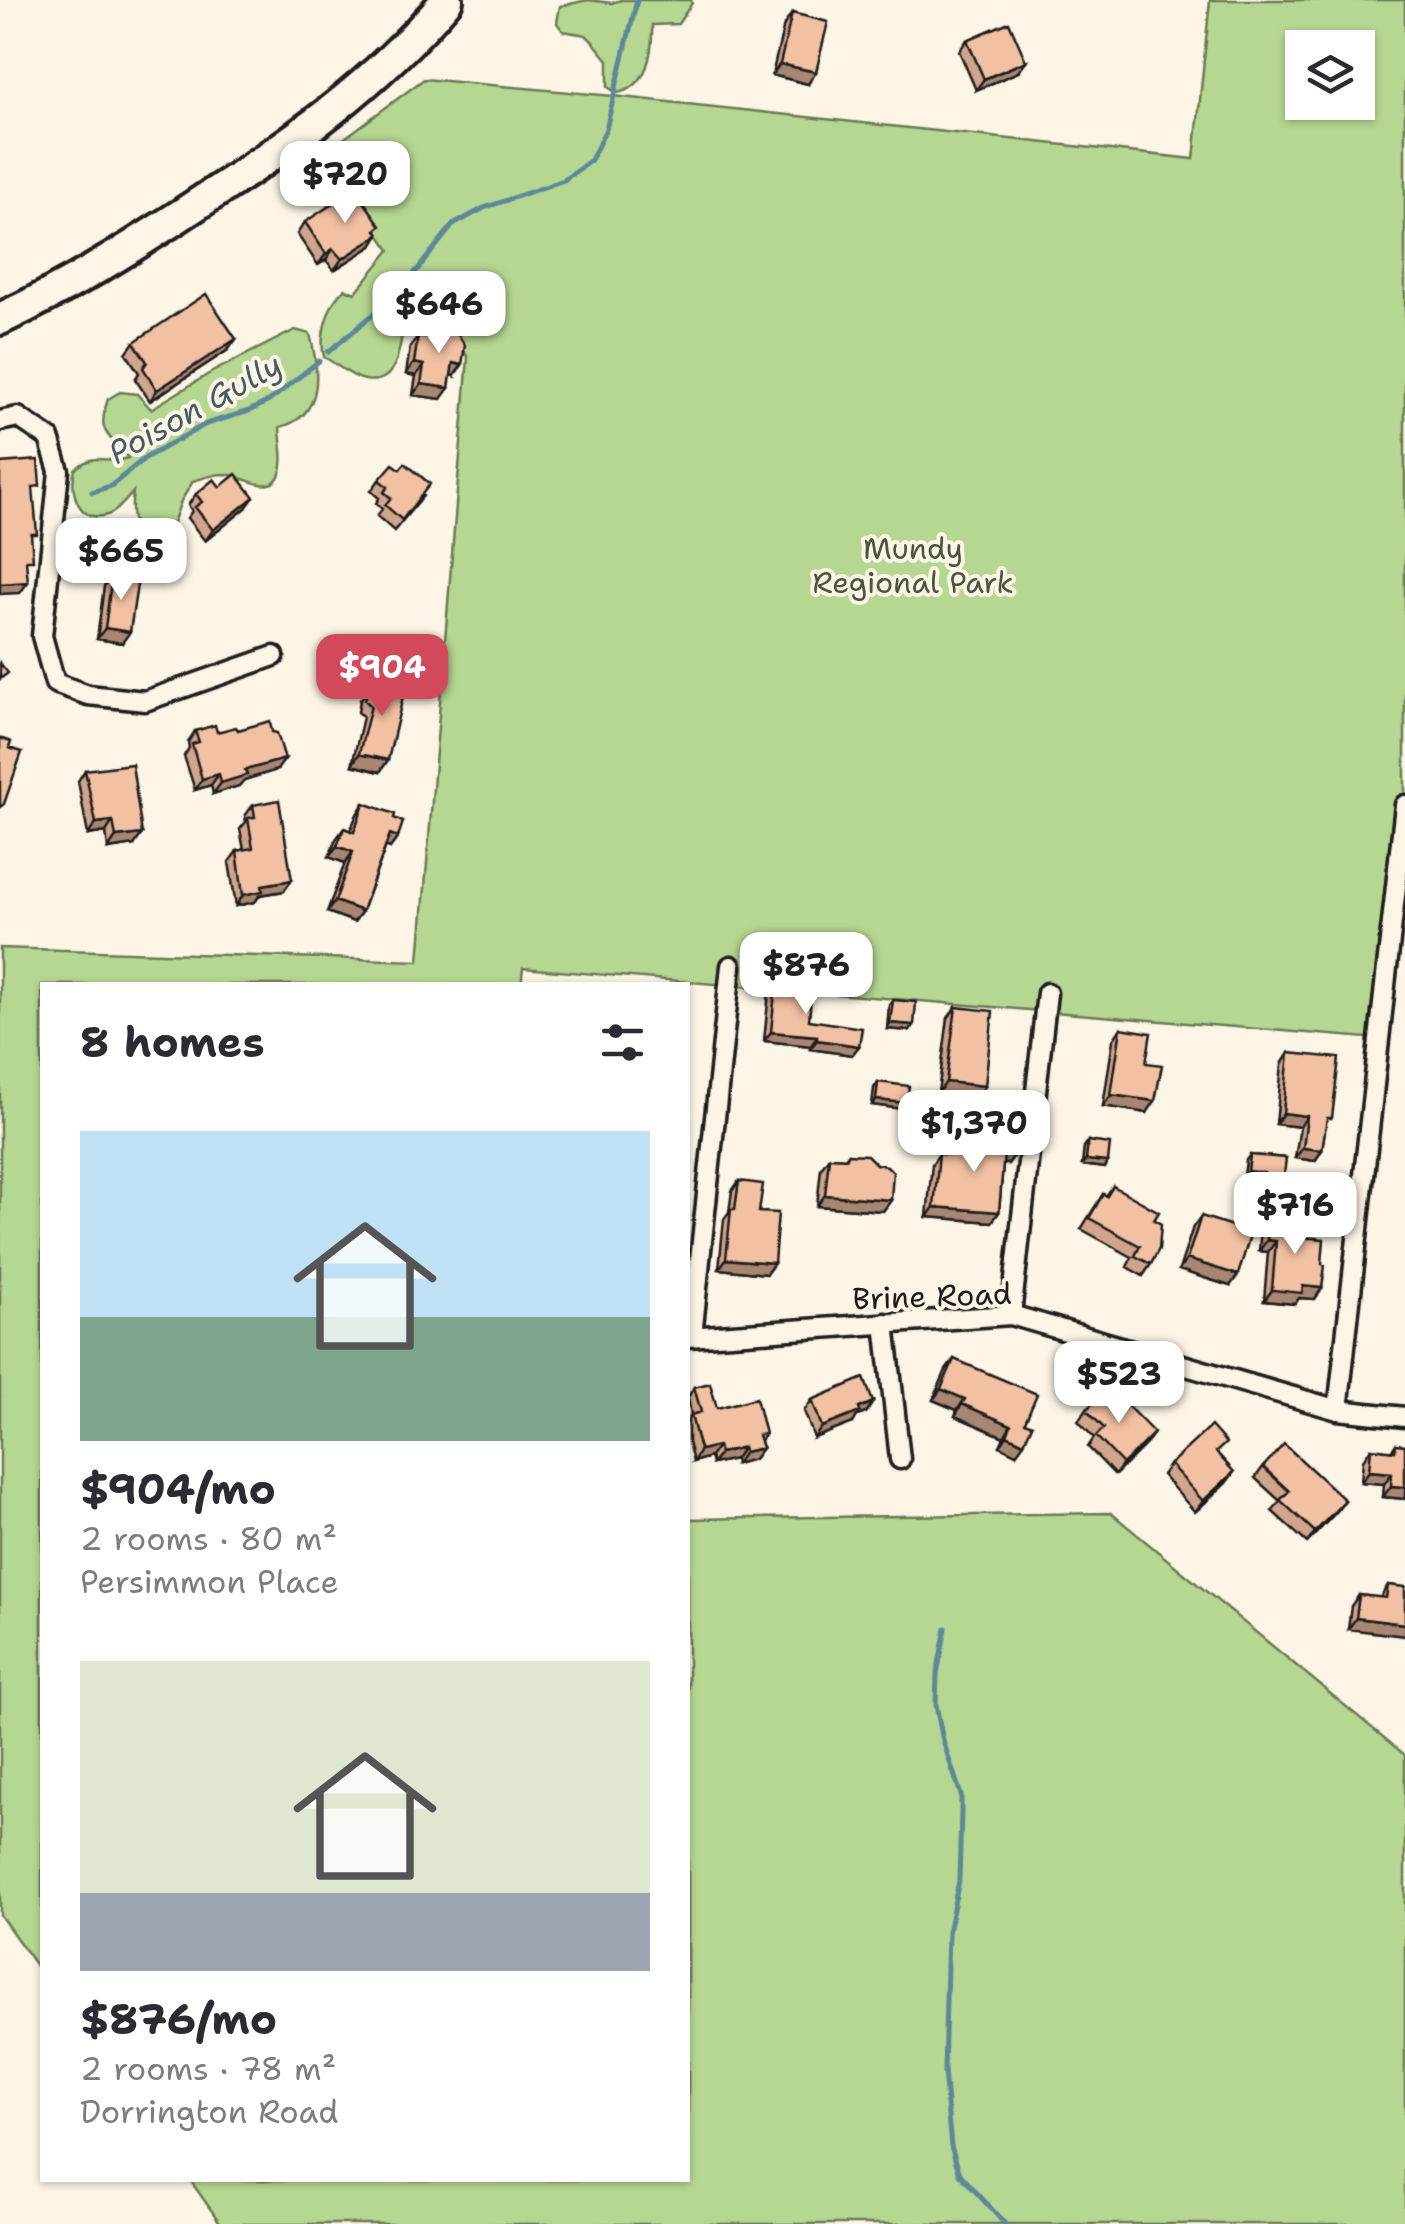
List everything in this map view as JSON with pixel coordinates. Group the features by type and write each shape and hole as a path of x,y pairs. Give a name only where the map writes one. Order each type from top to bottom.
{"main road":[{"path":"0,319 98,268 293,142 391,62 446,0"}],"street":[{"path":"0,421 18,417 49,438 59,471 42,636 55,683 88,695 145,702 274,656"},
{"path":"1338,1410 1405,805"},
{"path":"690,1336 731,966"},
{"path":"1010,1316 1048,993"},
{"name":"Brine Road","path":"690,1336 1010,1316 1338,1410 1405,1417"},
{"path":"885,1323 900,1458"}],"green space":[{"path":"588,0 692,3 678,24 652,25 650,57 642,76 636,84 617,93 608,87 608,60 594,43 586,35 563,31 557,23 560,6"},
{"name":"Mundy Regional Park","path":"1210,0 1405,0 1405,805 1379,1039 523,968 521,982 40,982 40,1971 0,1915 0,948 419,961 468,357 424,296 406,315 394,365 379,380 365,380 324,357 324,330 334,302 345,289 355,293 390,250 322,155 424,79 1194,159"},
{"path":"295,330 310,334 315,389 305,413 280,427 282,466 273,483 259,484 224,474 193,481 169,534 156,542 141,535 134,523 133,492 110,514 99,516 84,511 75,497 75,469 90,460 128,458 104,427 108,399 120,392 137,394 151,409 212,372"},
{"path":"1111,1513 1405,1755 1405,2224 221,2224 191,2182 690,2182 690,1519"}],"building":[{"path":"792,13 828,22 816,72 780,64"},
{"path":"1009,22 1026,61 984,79 967,40"},
{"path":"355,189 381,226 376,230 379,235 342,259 333,249 326,254 305,222"},
{"path":"206,294 236,339 157,390 143,368 147,362 134,342"},
{"path":"449,322 465,345 462,365 453,363 449,388 421,384 424,365 414,363 418,336 429,337"},
{"path":"38,460 40,486 33,487 37,534 31,534 33,560 26,560 28,582 0,584 0,463"},
{"path":"405,463 430,484 402,520 385,505 391,498 384,492 388,487 379,480 393,464 400,469"},
{"path":"236,474 254,497 213,530 195,507 202,502 196,494 214,479 220,487"},
{"path":"112,575 138,578 130,632 105,628"},
{"path":"0,663 8,673 0,679"},
{"path":"379,681 405,688 388,760 359,754 371,706 365,700 368,689"},
{"path":"270,721 285,759 245,770 247,775 221,783 219,774 202,779 192,744 199,742 195,731 215,725 217,732 236,727 238,730"},
{"path":"0,738 11,742 9,748 22,752 0,807"},
{"path":"132,764 142,834 116,837 113,821 96,823 85,770"},
{"path":"279,800 292,880 262,885 263,891 243,895 237,851 253,848 248,818 255,817 253,805"},
{"path":"364,803 395,814 394,818 403,822 398,837 390,834 362,911 335,901 353,852 337,846 344,828 354,832"},
{"path":"776,982 812,986 809,1020 862,1028 859,1046 817,1040 817,1036 771,1032"},
{"path":"893,1000 916,1002 914,1025 890,1023"},
{"path":"956,1007 993,1011 985,1086 946,1082"},
{"path":"1121,1028 1151,1033 1146,1063 1162,1065 1155,1101 1111,1095"},
{"path":"1289,1053 1339,1058 1332,1118 1327,1118 1322,1150 1303,1148 1307,1116 1283,1113"},
{"path":"878,1082 909,1086 907,1103 876,1100"},
{"path":"976,1132 1016,1136 1015,1154 1004,1153 999,1212 934,1207 939,1154 973,1157"},
{"path":"1088,1141 1110,1144 1108,1162 1086,1160"},
{"path":"848,1154 867,1155 893,1172 891,1200 825,1195 829,1157 847,1158"},
{"path":"1250,1155 1286,1158 1282,1193 1262,1191 1264,1173 1248,1171"},
{"path":"739,1181 763,1184 759,1212 778,1213 774,1263 726,1259 731,1209 735,1209"},
{"path":"1113,1186 1159,1212 1154,1220 1161,1224 1159,1249 1151,1264 1135,1256 1140,1246 1089,1218 1103,1194 1107,1196"},
{"path":"1201,1216 1251,1232 1238,1275 1187,1259"},
{"path":"1269,1217 1302,1220 1301,1237 1324,1239 1322,1288 1303,1286 1302,1293 1272,1290 1276,1241 1267,1240"},
{"path":"954,1359 1037,1394 1025,1422 1032,1425 1024,1443 1007,1435 1011,1425 962,1404 965,1399 941,1389"},
{"path":"864,1378 873,1402 859,1408 860,1412 822,1427 812,1400"},
{"path":"710,1383 717,1408 756,1398 765,1434 758,1435 762,1448 744,1452 743,1447 720,1453 718,1446 700,1450 691,1415 701,1412 694,1387"},
{"path":"1109,1387 1154,1433 1123,1464 1096,1436 1104,1428 1086,1410"},
{"path":"1211,1426 1226,1443 1216,1452 1234,1472 1203,1501 1170,1464"},
{"path":"1284,1444 1345,1500 1315,1532 1280,1500 1289,1491 1263,1467"},
{"path":"1396,1444 1405,1445 1405,1487 1391,1486 1392,1473 1369,1471 1371,1448 1395,1451"},
{"path":"1388,1585 1405,1587 1405,1624 1356,1618 1359,1595 1386,1598"}],"waterway":[{"name":"Poison Gully","path":"328,352 398,294 453,225 484,208 564,180 591,160 606,129 637,0"},
{"name":"Poison Gully","path":"92,492 111,486 145,458 206,424 269,401 319,361"},
{"path":"946,1628 937,1674 936,1705 961,1795 959,1881 948,1932 944,2070 948,2116 951,2146 960,2174 1005,2224"}]}
